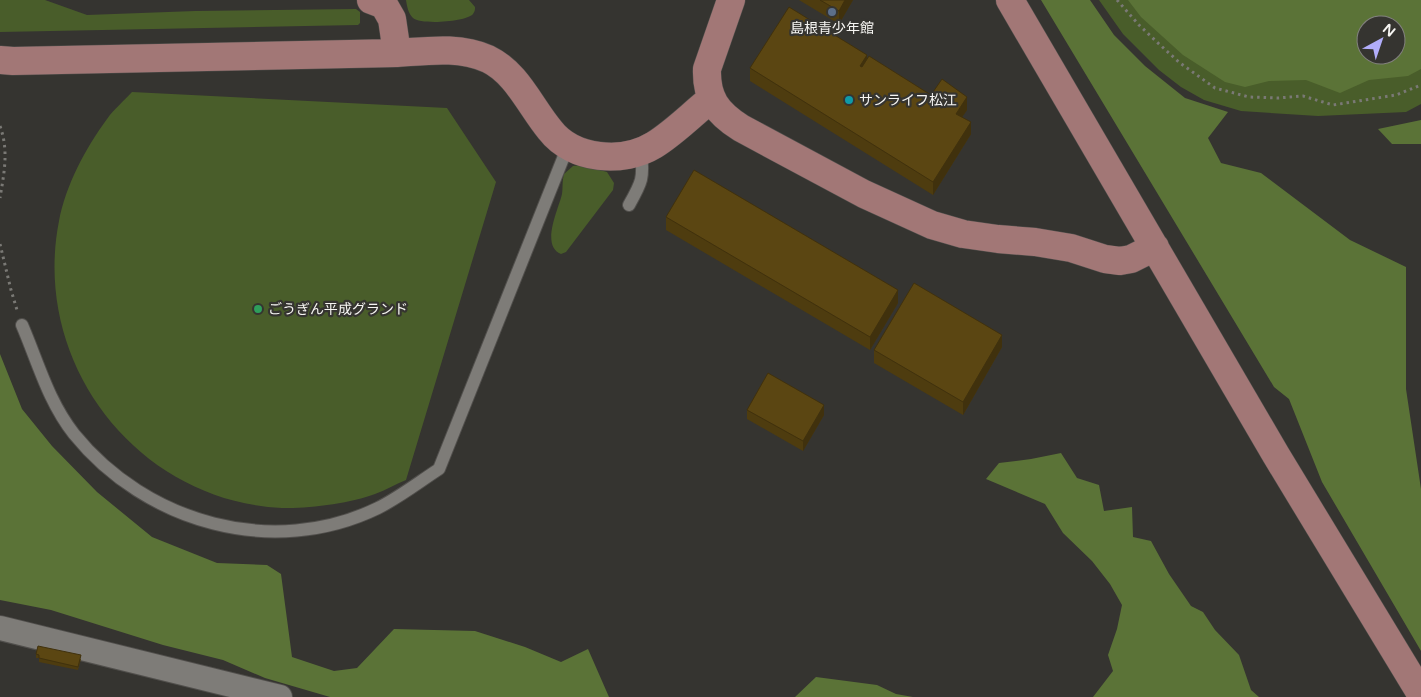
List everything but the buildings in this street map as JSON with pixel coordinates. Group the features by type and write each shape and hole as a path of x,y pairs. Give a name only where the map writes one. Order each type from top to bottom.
{"street":[{"path":"371,0 384,5 392,19 397,53"},
{"path":"731,0 707,70 708,91 711,99 725,116 741,128 864,194 932,225 963,234 1062,246 1105,259 1120,261 1132,260 1155,247"},
{"path":"1010,0 1281,463 1421,694"},
{"path":"0,60 459,51 488,59 510,76 521,88 551,132 568,146 584,153 599,156 628,155 641,152 655,145 711,99"},
{"path":"0,628 280,697"}],"lane":[{"path":"22,325 46,387 74,433 112,473 134,489 190,517 230,527 277,531 321,526 350,518 385,504 439,469 568,146"},
{"path":"629,205 641,183 643,172 641,152"}],"path":[{"path":"1117,0 1139,25 1180,63 1215,88 1249,97 1278,98 1303,96 1333,105 1396,95 1421,85"},
{"path":"0,126 5,144 6,162 0,198"},
{"path":"0,244 22,325"}],"green space":[{"path":"0,0 45,0 87,15 195,11 356,9 360,12 360,23 358,25 0,32"},
{"path":"406,0 469,0 475,7 475,10 469,17 453,21 434,22 418,20 413,18 409,12"},
{"path":"1041,0 1090,0 1114,35 1145,66 1185,98 1228,112 1208,138 1221,163 1261,173 1350,240 1406,267 1406,389 1421,489 1421,651 1322,482 1289,399 1274,387"},
{"path":"1099,0 1421,0 1421,104 1406,112 1318,116 1241,111 1204,100 1181,87 1159,70 1123,34"},
{"path":"1128,0 1421,0 1421,69 1408,76 1369,80 1340,93 1306,80 1269,81 1245,87 1225,82 1183,55 1141,17"},
{"name":"ごうぎん平成グランド","path":"132,92 447,108 496,182 406,480 365,497 342,503 317,506 282,508 230,499 182,480 140,452 106,415 79,372 62,325 55,274 59,221 66,194 84,155 113,112"},
{"path":"1421,120 1421,144 1392,144 1378,129"},
{"path":"581,165 607,172 614,183 613,190 566,252 561,254 555,250 551,235 562,194 563,177 573,166"},
{"path":"0,354 22,409 52,446 97,492 152,537 217,563 267,565 281,574 292,657 334,671 357,668 394,629 475,631 525,647 561,662 588,649 609,697 330,697 265,678 223,660 163,645 51,610 0,600"},
{"path":"1061,453 1077,478 1099,485 1104,511 1132,507 1133,537 1151,541 1169,574 1191,606 1203,612 1215,630 1239,655 1251,690 1259,697 1093,697 1113,671 1108,655 1117,629 1122,605 1110,584 1092,561 1063,533 1045,504 986,479 999,463"},
{"path":"816,677 877,685 896,694 913,697 795,697"}],"place":[{"name":"島根青少年館","path":"832,12"},
{"name":"サンライフ松江","path":"849,100"},
{"name":"ごうぎん平成グランド","path":"258,309"}]}
